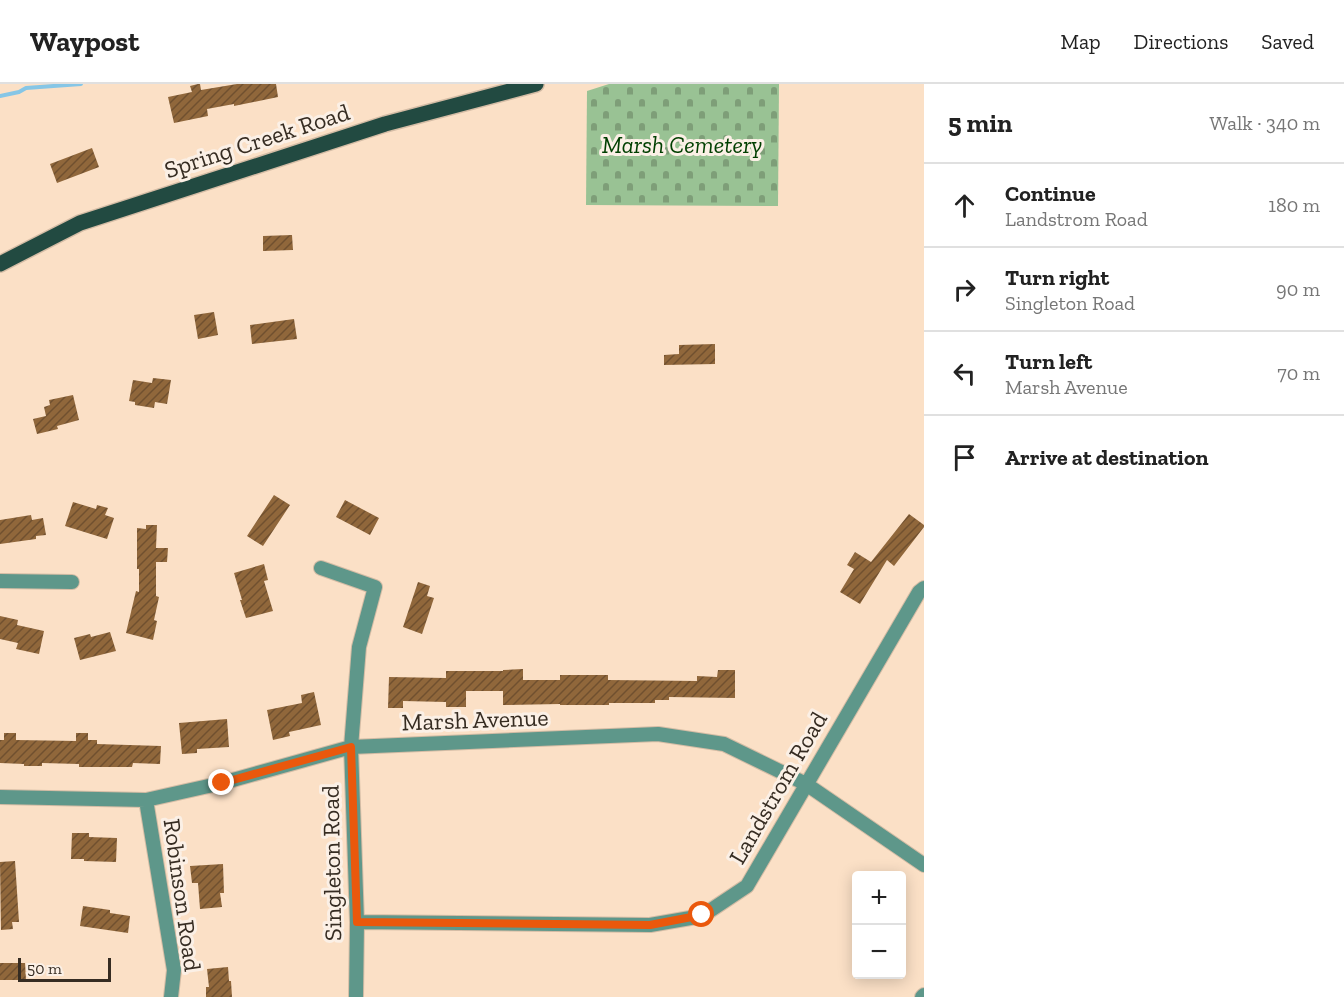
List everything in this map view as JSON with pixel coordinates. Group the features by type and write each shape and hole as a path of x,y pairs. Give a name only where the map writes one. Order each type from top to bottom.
{"main road":[{"name":"Spring Creek Road","path":"0,264 80,223 385,124 536,84"}],"street":[{"name":"Singleton Road","path":"321,568 375,587 359,647 351,747 357,922 356,997"},
{"path":"0,581 72,582"},
{"name":"Landstrom Road","path":"357,922 650,925 702,915 747,886 919,592 924,588"},
{"name":"Marsh Avenue","path":"0,797 146,800 222,783 351,747 658,734 724,744 806,784 924,865"},
{"name":"Robinson Road","path":"146,800 174,970 171,997"}],"green space":[{"name":"Marsh Cemetery","path":"609,84 779,84 778,206 586,205 587,91"}],"building":[{"path":"200,84 201,90 237,84 276,84 278,97 207,109 208,116 174,123 168,97 192,92 190,86"},
{"path":"92,148 99,167 57,183 50,164"},
{"path":"292,235 293,250 263,251 263,236"},
{"path":"214,312 218,335 198,339 194,315"},
{"path":"294,319 297,339 252,344 250,325"},
{"path":"715,344 715,364 664,365 664,355 679,354 679,345"},
{"path":"153,378 171,380 167,404 155,402 154,408 135,405 135,402 129,401 133,380 152,383"},
{"path":"73,395 79,420 57,426 58,429 37,434 33,419 46,416 44,407 50,405 49,400"},
{"path":"274,495 290,505 263,546 247,536"},
{"path":"345,500 379,518 370,535 336,517"},
{"path":"73,502 96,509 97,505 108,508 105,515 114,518 107,539 65,526"},
{"path":"909,514 924,527 894,566 887,560 860,604 840,592 854,569 847,565 855,552 871,562"},
{"path":"31,515 32,520 43,518 46,535 36,536 36,539 0,544 0,520"},
{"path":"146,525 157,525 156,548 168,548 167,562 156,562 156,596 159,597 153,640 126,633 136,591 139,592 137,528 146,529"},
{"path":"264,564 268,580 264,581 273,611 246,618 234,573"},
{"path":"418,582 430,586 427,596 434,598 422,634 403,627"},
{"path":"0,616 18,620 17,625 44,631 39,654 16,649 18,643 0,639"},
{"path":"110,632 116,651 80,660 74,638 90,634 91,637"},
{"path":"523,669 523,680 560,680 560,675 608,675 608,680 697,681 697,676 717,677 718,670 735,670 735,698 669,697 669,700 655,700 655,703 609,703 609,705 503,705 503,691 466,691 466,707 446,707 446,702 403,701 403,708 388,708 389,677 446,678 446,671"},
{"path":"314,692 321,725 289,732 290,736 273,740 267,710 302,703 301,695"},
{"path":"227,719 229,747 197,749 197,753 182,754 179,723"},
{"path":"4,733 16,733 16,740 76,741 76,733 88,733 88,740 97,740 97,744 161,746 160,764 133,763 132,767 79,767 79,764 42,763 42,766 24,766 24,764 0,763 0,740 4,740"},
{"path":"72,833 89,833 89,837 117,838 116,862 71,859"},
{"path":"15,861 19,922 12,922 13,929 1,930 0,862"},
{"path":"223,864 224,893 220,893 222,907 200,909 198,883 192,883 190,866"},
{"path":"83,906 130,916 128,933 80,926"},
{"path":"0,963 25,963 26,980 0,980"},
{"path":"228,967 232,997 206,997 206,987 209,987 207,969"}],"waterway":[{"path":"0,96 26,88 81,84"}],"route":[{"path":"222,783 351,747 357,922 650,925 702,915"}]}
